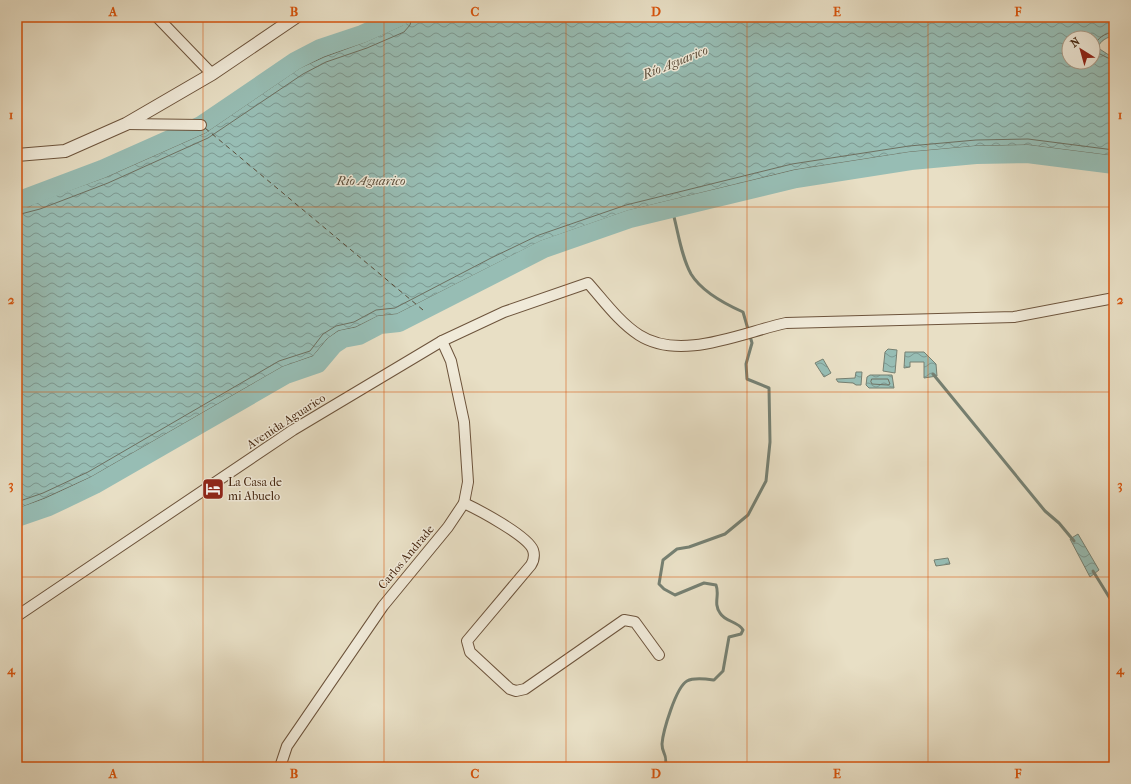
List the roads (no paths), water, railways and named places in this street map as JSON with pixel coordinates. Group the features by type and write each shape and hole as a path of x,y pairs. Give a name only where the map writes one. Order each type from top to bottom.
{"street":[{"path":"157,17 212,74"},
{"path":"17,155 65,151 126,124 212,74 296,17"},
{"path":"126,124 201,125"},
{"name":"Avenida Aguarico","path":"17,616 293,430 442,341 504,312 588,283 622,322 639,335 657,344 684,346 716,342 786,323 1014,317 1114,298"},
{"name":"Carlos Andrade","path":"280,767 287,746 382,606 448,527 464,503 468,475 464,422 451,361 442,341"},
{"path":"464,503 486,512 502,523 531,546 534,552 531,565 468,641 470,652 507,687 516,691 525,689 616,623 624,620 635,622 659,655"}],"water":[{"name":"Río Aguarico","path":"400,17 1114,17 1114,35 1106,38 1101,42 1101,30 1061,30 1061,70 1101,70 1101,50 1112,57 1114,61 1114,165 1027,154 976,155 911,161 795,179 630,219 544,249 399,323 380,325 359,336 343,339 334,345 318,364 286,375 95,485 49,507 17,518 17,201 102,169 201,125 295,61 320,48 362,34"},
{"path":"888,349 897,350 895,373 883,371 885,352"},
{"path":"905,352 924,352 936,364 937,376 924,378 924,362 910,362 910,367 904,368"},
{"path":"823,359 831,373 824,377 815,363"},
{"path":"856,372 862,372 861,385 838,382 836,379 855,378"},
{"path":"870,375 892,375 894,388 869,388 866,385 867,377"},
{"path":"1078,534 1099,570 1090,577 1070,539"},
{"path":"948,558 950,564 936,566 934,560"}],"waterway":[{"path":"17,201 102,169 201,125 295,61 320,48 362,34 400,17"},
{"path":"17,518 49,507 95,485 286,375 318,364 334,345 343,339 359,336 380,325 399,323 544,249 630,219 796,179 911,161 976,155 1027,154 1114,165"},
{"path":"665,767 666,759 662,748 663,738 667,720 679,692 687,681 693,679 714,680 723,671 729,637 741,634 743,630 741,627 725,618 720,613 717,606 716,585 704,583 675,595 664,589 659,584 663,560 677,549 689,547 725,534 748,515 766,481 770,442 769,388 747,379 746,364 752,343 743,312 708,292 691,274 687,266 671,206"},
{"path":"933,374 1045,511 1059,523 1074,541"},
{"path":"1093,571 1114,605"}],"place":[{"name":"La Casa de mi Abuelo","path":"213,489"}]}
